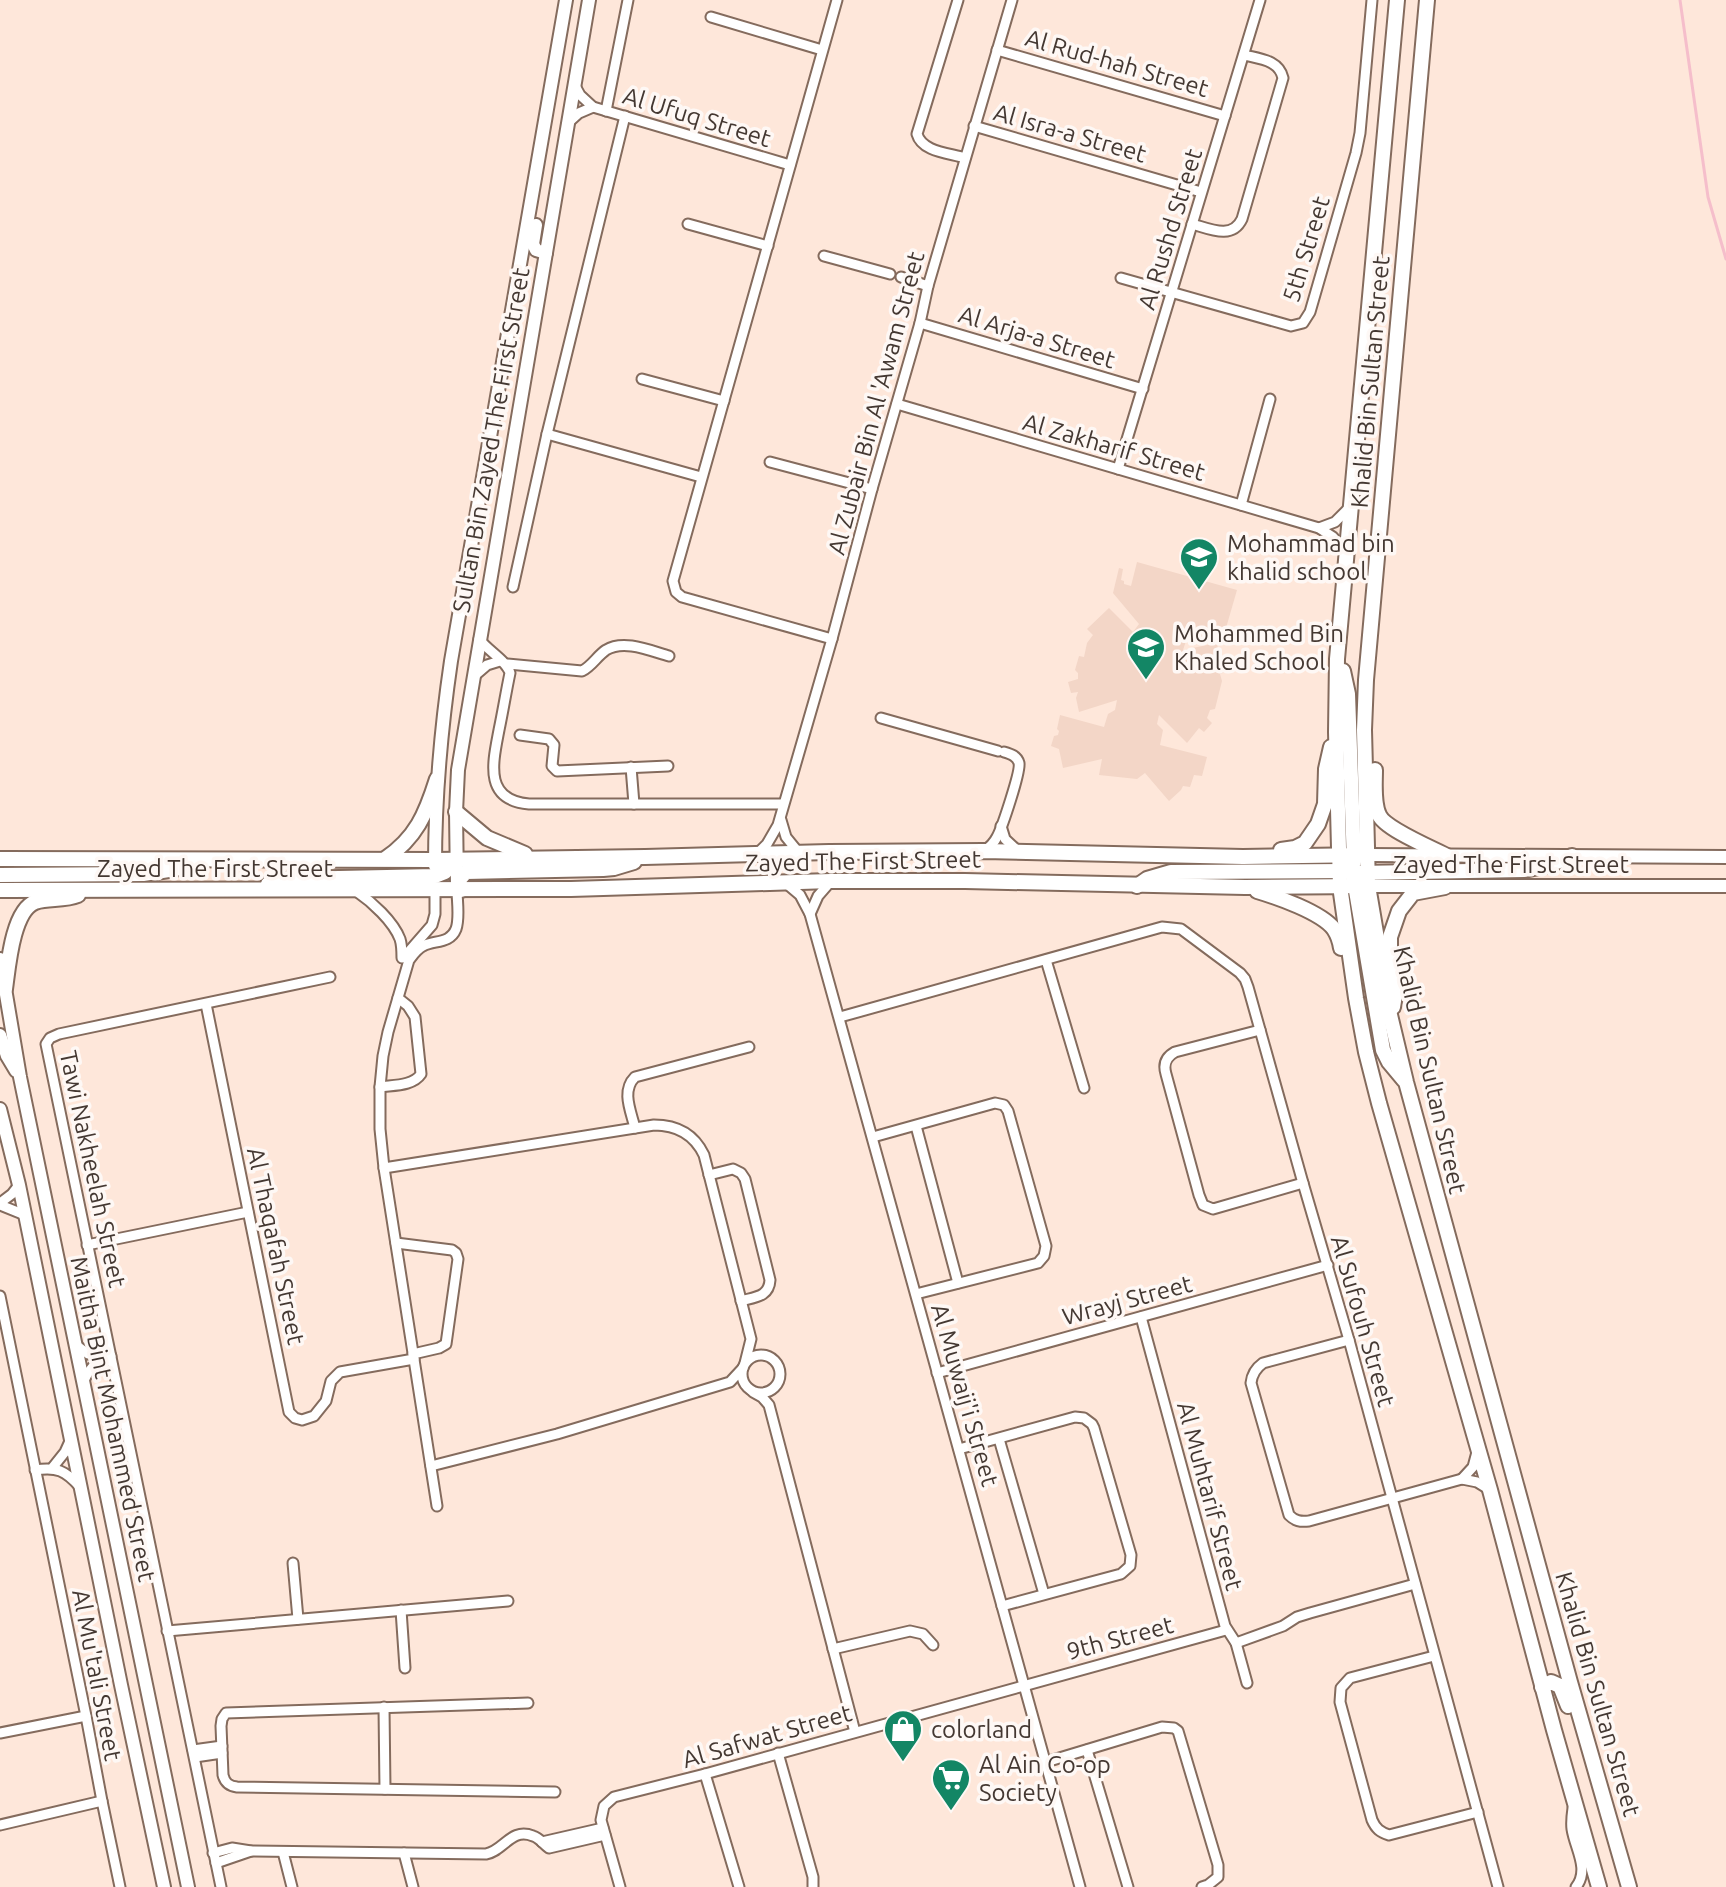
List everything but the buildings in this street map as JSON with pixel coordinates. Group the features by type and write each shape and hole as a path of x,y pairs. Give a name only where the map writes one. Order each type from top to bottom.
{"main road":[{"name":"Sultan Bin Zayed The First Street","path":"435,882 437,779 451,661 566,0"},
{"name":"Sultan Bin Zayed The First Street","path":"459,890 456,858 458,770 589,0"},
{"name":"Khalid Bin Sultan Street","path":"1397,0 1337,659 1338,856 1355,872 1406,1082 1629,1887"},
{"name":"Khalid Bin Sultan Street","path":"1427,0 1374,579 1355,872 1356,998 1379,1103 1599,1887"},
{"path":"539,158 540,195 533,244 536,250 546,253"},
{"path":"1337,659 1343,670 1348,694 1355,872 1380,1037 1389,1062 1406,1082"},
{"path":"1364,730 1374,760 1379,817 1449,857"},
{"path":"1243,857 1295,848 1310,839 1324,811 1326,769 1336,732"},
{"path":"385,859 401,848 414,832 428,807 437,779"},
{"path":"456,812 487,838 541,859"},
{"name":"Zayed The First Street","path":"0,859 435,860 984,851 1338,856"},
{"path":"1137,886 1159,874 1171,872 1524,870 1572,856"},
{"path":"459,890 459,880 466,872 614,868 645,857"},
{"name":"Zayed The First Street","path":"0,890 353,889 435,882 459,890 571,889 831,881 1245,887 1449,857 1726,857"},
{"path":"252,890 291,879 435,882 456,858"},
{"path":"0,875 143,874 175,869 204,859"},
{"name":"Zayed The First Street","path":"1355,872 1445,887 1726,886"},
{"path":"1245,887 1297,905 1335,929 1356,998"},
{"path":"1390,1015 1396,989 1389,943 1399,911 1413,893 1445,887"},
{"path":"5,989 13,938 30,905 39,901 71,898 87,890"},
{"name":"Maitha Bint Mohammed Street","path":"0,959 20,1077 188,1887"},
{"path":"0,1035 7,1056 20,1077"},
{"name":"Maitha Bint Mohammed Street","path":"0,1109 19,1185 164,1887"},
{"path":"1542,1687 1551,1682 1563,1690 1579,1743 1595,1768"}],"street":[{"path":"606,111 628,0"},
{"path":"832,639 682,597 673,585 837,0"},
{"path":"958,0 917,134 925,147 965,158"},
{"name":"Al Zubair Bin Al 'Awam Street","path":"757,854 772,838 780,817 928,286 1012,0"},
{"name":"Al Rushd Street","path":"1118,469 1260,0"},
{"name":"5th Street","path":"1121,278 1291,326 1303,323 1356,153 1372,0"},
{"path":"711,17 822,50"},
{"name":"Al Rud-hah Street","path":"997,50 1225,116"},
{"path":"1192,224 1229,232 1242,219 1283,78 1276,64 1244,55"},
{"name":"Al Ufuq Street","path":"574,84 593,107 790,165"},
{"name":"Al Ufuq Street","path":"568,123 579,113 593,107"},
{"path":"513,587 625,116"},
{"name":"Al Isra-a Street","path":"974,126 1201,192"},
{"path":"688,224 768,246"},
{"path":"824,256 928,286"},
{"name":"Al Arja-a Street","path":"920,323 1143,389"},
{"path":"642,379 724,401"},
{"path":"1241,505 1270,399"},
{"name":"Al Zakharif Street","path":"897,404 1319,528 1339,542 1347,557"},
{"path":"547,434 701,477"},
{"path":"770,462 872,489"},
{"path":"1319,528 1342,517 1352,503"},
{"path":"479,639 510,673 493,770 498,787 511,800 529,804 783,804"},
{"path":"473,677 487,665 503,662 582,671 607,650 620,646 669,656"},
{"path":"881,718 1001,751 1017,759 1019,771 1001,826 993,843 984,851"},
{"path":"520,735 549,739 554,745 552,766 557,771 668,766"},
{"path":"631,767 634,804"},
{"path":"780,817 786,837 799,853"},
{"path":"1001,826 1005,839 1019,852"},
{"path":"810,914 818,896 831,881"},
{"path":"403,962 409,949 432,925 435,882"},
{"name":"Al Muwaij'i Street","path":"784,882 800,895 810,914 1080,1887"},
{"path":"353,889 371,903 401,941 403,962 398,998"},
{"path":"437,1506 384,1168 380,1087 383,1056 407,964 424,945 447,939 455,932 459,890"},
{"name":"Al Sufouh Street","path":"840,1017 1162,927 1181,929 1245,979 1349,1340 1498,1887"},
{"path":"1046,960 1084,1088"},
{"name":"Tawi Nakheelah Street","path":"221,1887 106,1357 87,1245 46,1051 47,1041 59,1034 330,977"},
{"path":"380,1087 412,1082 421,1074 415,1017 398,998"},
{"name":"Al Thaqafah Street","path":"206,1004 288,1408 292,1415 302,1420 314,1416 326,1401 334,1377 344,1370 414,1356"},
{"path":"1260,1030 1175,1052 1165,1061 1164,1068 1200,1200 1208,1208 1218,1208 1303,1183"},
{"path":"635,1128 627,1094 629,1084 635,1077 749,1047"},
{"path":"873,1137 995,1103 1004,1105 1042,1231 1046,1251 1038,1263 916,1294"},
{"path":"384,1168 635,1128 668,1125 680,1129 699,1144 704,1155 751,1339 742,1378 750,1390 765,1393 775,1387"},
{"path":"916,1126 958,1283"},
{"path":"709,1175 733,1169 745,1179 770,1280 763,1295 741,1301"},
{"path":"19,1185 0,1204 25,1215"},
{"path":"87,1245 248,1212"},
{"path":"396,1243 452,1250 458,1259 446,1344 414,1356"},
{"name":"Wrayj Street","path":"937,1373 1328,1265"},
{"name":"Al Mu'tali Street","path":"0,1296 120,1887"},
{"name":"Al Muhtarif Street","path":"1141,1317 1226,1630 1236,1643 1247,1683"},
{"path":"751,1339 773,1359 780,1370 779,1382 769,1405"},
{"path":"1349,1340 1263,1363 1254,1372 1251,1383 1289,1515 1294,1520 1309,1521 1462,1479 1477,1482 1490,1490"},
{"path":"76,1345 88,1354 106,1357"},
{"path":"431,1466 557,1434 730,1382 755,1356 768,1356"},
{"path":"84,1381 91,1368 106,1357"},
{"path":"730,1382 762,1397 769,1405 855,1732"},
{"path":"959,1449 1075,1417 1088,1420 1094,1428 1131,1555 1130,1566 1121,1574 1002,1606"},
{"path":"999,1439 1044,1594"},
{"path":"53,1467 70,1440"},
{"path":"1462,1479 1473,1467 1478,1449"},
{"path":"35,1470 53,1467 81,1487"},
{"path":"293,1563 298,1619"},
{"path":"1236,1643 1283,1626 1297,1617 1415,1584"},
{"path":"167,1631 508,1601"},
{"path":"401,1610 405,1668"},
{"name":"9th Street","path":"1024,1685 1226,1630"},
{"path":"833,1649 910,1631 923,1634 933,1645"},
{"path":"1434,1656 1350,1678 1341,1688 1340,1702 1372,1820 1381,1833 1397,1835 1478,1812"},
{"name":"Al Safwat Street","path":"604,1832 602,1811 614,1797 1024,1685"},
{"path":"528,1703 226,1713 222,1719 223,1775 230,1786 555,1792"},
{"path":"384,1707 385,1789"},
{"path":"0,1733 86,1716"},
{"path":"1046,1762 1162,1727 1178,1731 1218,1865 1218,1877 1202,1887"},
{"path":"194,1754 222,1749"},
{"path":"1087,1750 1128,1887"},
{"path":"778,1753 813,1877 813,1887"},
{"path":"705,1774 739,1887"},
{"path":"0,1825 102,1801"},
{"path":"1574,1801 1572,1831 1583,1870 1576,1887"},
{"path":"215,1858 251,1851 490,1854 510,1838 521,1834 533,1836 546,1847 552,1847 604,1832 620,1887"},
{"path":"542,1842 591,1835"},
{"path":"283,1852 292,1887"},
{"path":"404,1853 413,1887"}],"shaded area":[{"name":"Mohammed Bin Khaled School","path":"1137,562 1237,590 1226,628 1219,626 1205,630 1202,638 1186,641 1183,650 1217,643 1220,662 1226,660 1228,671 1220,674 1222,681 1215,709 1210,710 1207,718 1212,723 1204,732 1199,728 1187,743 1159,715 1157,724 1163,730 1160,745 1207,757 1202,776 1194,775 1190,787 1183,786 1169,801 1145,773 1137,779 1099,775 1102,759 1063,768 1059,749 1051,746 1054,736 1058,735 1060,715 1104,727 1108,714 1115,710 1117,700 1079,712 1078,692 1071,693 1068,682 1078,679 1075,670 1079,656 1084,657 1087,643 1093,635 1087,629 1109,608 1133,632 1139,624 1113,593 1119,568 1123,569 1121,580 1131,586"}],"waterway":[{"path":"1680,0 1708,197 1726,259"}],"place":[{"name":"Mohammad bin khalid school","path":"1199,591"},
{"name":"Mohammed Bin Khaled School","path":"1146,681"},
{"name":"colorland","path":"903,1763"},
{"name":"Al Ain Co-op Society","path":"951,1812"}]}
